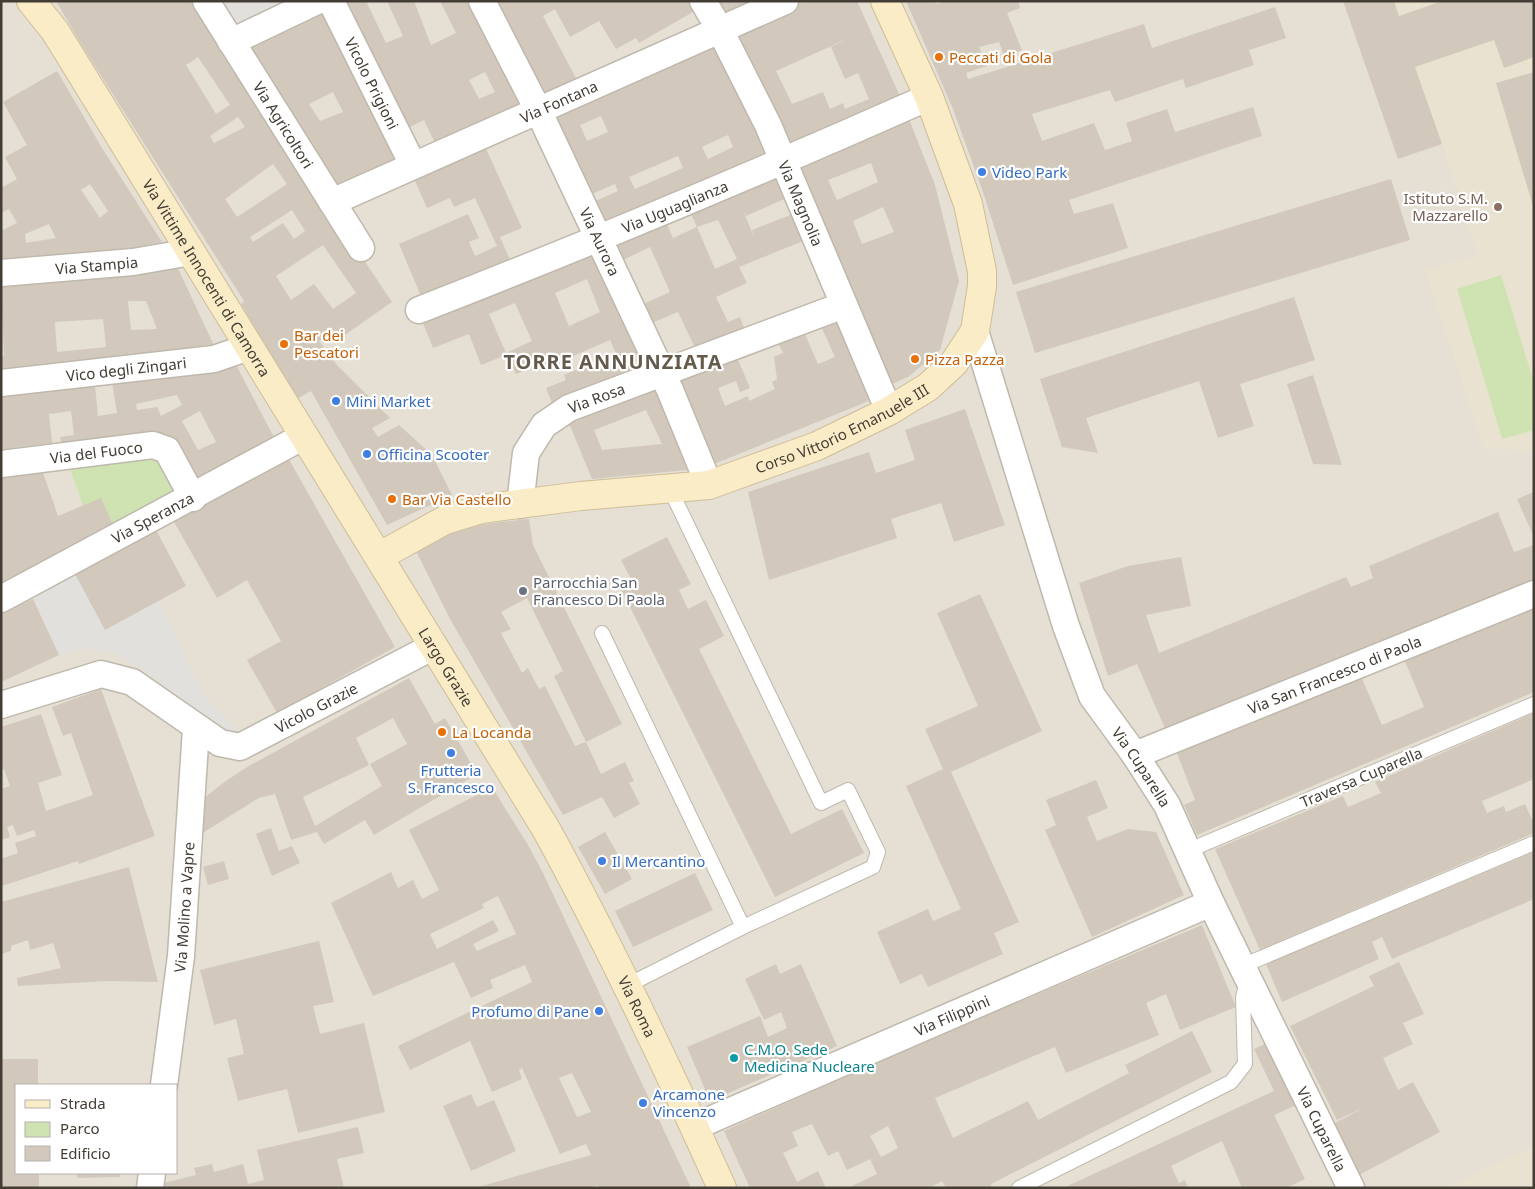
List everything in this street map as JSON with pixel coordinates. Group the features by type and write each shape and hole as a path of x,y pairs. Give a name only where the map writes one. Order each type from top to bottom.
{"street":[{"name":"Via Vittime Innocenti di Camorra","path":"31,1 55,31 380,556"},
{"name":"Via Agricoltori","path":"206,1 361,248"},
{"path":"232,42 317,1"},
{"name":"Vicolo Prigioni","path":"331,1 413,165"},
{"name":"Via Aurora","path":"482,1 538,110 663,374 709,485"},
{"name":"Via Magnolia","path":"703,1 720,30 784,162 889,410"},
{"name":"Via Fontana","path":"332,202 785,1"},
{"name":"Corso Vittorio Emanuele III","path":"380,556 446,520 481,509 581,496 709,485 817,446 889,410 928,387 954,363 975,331 982,286 982,271 968,204 929,97 885,1"},
{"name":"Via Uguaglianza","path":"419,310 599,239 784,162 929,97"},
{"name":"Via Stampia","path":"1,273 133,262 191,252"},
{"name":"Via Rosa","path":"520,504 526,453 544,425 568,408 844,305"},
{"name":"Via Cuparella","path":"975,331 1066,626 1092,696 1135,755 1167,805 1211,903 1351,1188"},
{"name":"Vico degli Zingari","path":"1,383 214,359 249,346"},
{"name":"Via Speranza","path":"1,599 192,498 304,436"},
{"name":"Via del Fuoco","path":"1,464 154,445 168,450 192,498"},
{"name":"Largo Grazie","path":"380,556 546,829"},
{"name":"Via San Francesco di Paola","path":"1135,755 1534,594"},
{"name":"Vicolo Grazie","path":"1,705 101,674 132,682 220,743 240,747 434,646"},
{"name":"Via Molino a Vapre","path":"164,1084 181,956 196,728"},
{"name":"Via Roma","path":"546,829 591,910 628,985 722,1188"},
{"name":"Via Filippini","path":"694,1127 1211,903"},
{"path":"150,1188 152,1174"}],"lane":[{"path":"628,985 742,928 873,867 878,852 848,790 821,803 670,489"},
{"path":"602,633 742,928"},
{"name":"Traversa Cuparella","path":"1187,851 1534,704"},
{"path":"1019,1188 1231,1082 1245,1064 1243,998 1245,972 1534,843"}],"shaded area":[{"path":"1,1 1534,1 1534,1188 1,1188"},
{"path":"216,1 301,1 234,32"},
{"name":"Istituto S.M. Mazzarello","path":"1343,1 1534,1 1534,450 1484,449 1425,270 1478,255 1442,144 1398,159"},
{"path":"75,574 159,601 202,693 241,735 233,738 200,717 144,669 114,653 88,648 59,655 33,599"},
{"path":"1534,1147 1534,1188 1447,1188 1490,1166"}],"green space":[{"path":"1501,275 1534,383 1534,430 1502,439 1457,289"},
{"path":"163,455 184,494 116,532 83,505 70,469"}],"building":[{"path":"56,1 196,1 305,172 392,302 339,339 333,332 319,341 336,364 390,418 372,428 378,437 399,425 432,455 452,495 387,525 311,391 297,399 241,304 244,301 81,44","holes":["198,57 230,105 216,114 186,65","238,117 245,127 214,143 210,136","273,164 287,184 237,217 225,199","292,210 305,231 294,239 283,223 253,242 250,237","323,245 356,293 333,309 314,284 291,300 276,276"]},
{"path":"340,1 371,1 367,3 386,43 403,36 387,1 414,1 431,45 456,33 440,1 470,1 521,104 436,145 424,120 404,130","holes":["485,72 495,92 479,99 469,80"]},
{"path":"490,1 696,1 700,8 639,43 636,38 616,49 599,21 570,37 555,9 543,16 578,82 542,100"},
{"path":"717,1 763,1 727,18"},
{"path":"804,1 857,1 903,103 786,154 731,34","holes":["849,38 831,47 845,79 858,73 869,99 845,109 843,103 830,109 823,92 792,104 776,71"]},
{"path":"906,1 935,1 936,4 946,1 1018,1 1020,8 1007,13 1022,50 1004,56 999,42 979,47 987,66 966,73 968,79 1144,24 1152,48 1275,7 1286,38 1249,50 1254,65 1186,88 1183,79 1115,102 1110,90 1032,114 1042,141 1094,123 1105,150 1132,141 1126,123 1167,109 1175,132 1253,107 1262,136 1069,200 1074,214 1113,203 1128,248 1013,285 983,192 953,109"},
{"path":"1343,1 1394,1 1399,16 1442,1 1534,1 1534,57 1504,68 1494,40 1415,67 1442,144 1398,159"},
{"path":"326,8 400,158 331,188 244,49","holes":["333,92 343,112 320,121 309,104"]},
{"path":"718,40 773,157 603,231 591,203 618,191 615,184 585,197 548,115","holes":["601,116 608,132 587,141 580,125","728,135 733,147 708,159 702,147","678,156 683,168 635,189 629,177"]},
{"path":"57,71 102,148 162,242 111,252 1,260 1,231 17,223 9,209 1,213 1,183 3,187 17,179 5,157 27,145 3,102","holes":["90,184 108,211 100,218 81,190","49,224 56,238 26,243 25,234"]},
{"path":"1534,72 1534,205 1533,206 1496,83"},
{"path":"909,119 935,185 959,281 940,350 908,377 885,387 795,165","holes":["871,163 878,182 837,200 828,180","883,207 894,232 862,244 853,221"]},
{"path":"483,142 522,228 500,237 511,262 423,301 399,244 468,214 479,238 469,242 475,256 497,246 475,198 454,207 450,198 427,208 412,174"},
{"path":"780,171 791,196 746,216 743,210 754,237 752,230 798,212 808,239 739,267 747,283 716,297 728,322 740,317 746,334 731,340 728,333 695,348 678,312 647,325 639,306 670,292 650,247 619,262 612,244 665,220 673,238 697,227 689,210","holes":["718,220 737,259 715,269 697,227"]},
{"path":"1391,179 1410,240 1035,353 1016,292"},
{"path":"595,247 649,372 554,408 546,388 566,380 564,375 587,365 589,370 618,358 610,340 539,371 537,365 516,374 506,353 506,355 481,365 469,334 433,348 421,318","holes":["587,279 600,312 569,326 555,293","515,303 532,341 506,353 489,314"]},
{"path":"176,264 217,352 1,377 1,357 4,356 1,280","holes":["128,301 146,301 157,329 131,330","103,319 106,347 57,352 55,322"]},
{"path":"1294,297 1315,360 1240,384 1254,426 1218,438 1199,381 1086,418 1098,453 1062,447 1040,379"},
{"path":"841,316 876,398 707,467 673,381 736,355 750,388 740,392 736,381 718,388 725,406 748,396 749,401 775,389 772,382 777,379 774,357 783,353 776,338 802,327 818,364 835,357 820,324"},
{"path":"234,361 277,443 194,486 171,440 162,434 62,447 60,437 74,435 71,411 49,414 52,443 10,448 11,454 1,455 1,394 95,386 98,416 117,413 112,382","holes":["177,395 182,405 161,416 157,407 137,410 136,404","200,411 216,442 198,450 182,421"]},
{"path":"1313,375 1342,465 1313,464 1287,384"},
{"path":"657,381 698,469 592,479 566,416","holes":["646,410 662,444 602,450 594,430"]},
{"path":"965,409 1005,525 954,542 941,503 891,519 897,538 769,580 748,492 869,452 876,473 915,460 905,430"},
{"path":"287,456 395,647 277,713 247,660 281,641 247,580 217,598 173,520"},
{"path":"42,470 58,516 101,498 116,532 1,589 1,477"},
{"path":"1534,492 1534,537 1517,499"},
{"path":"1498,512 1514,552 1534,545 1534,583 1167,733 1137,664 1108,676 1079,583 1128,566 1181,557 1191,606 1146,615 1159,653 1346,577 1351,587 1373,578 1369,566"},
{"path":"529,519 533,545 622,724 586,742 601,774 625,762 634,781 629,783 640,804 614,818 602,797 563,815 450,619 415,549 466,526","holes":["527,598 563,671 554,676 586,742 575,746 545,686 539,689 528,668 522,673 501,633 511,629 501,612"]},
{"path":"156,530 186,586 105,630 75,574"},
{"path":"667,537 691,584 679,590 688,609 706,600 724,636 699,649 791,834 842,809 864,853 775,897 621,589 633,583 621,560"},
{"path":"980,594 1042,731 951,772 1019,922 994,933 1003,954 928,987 922,974 900,984 877,932 928,909 933,921 961,909 906,786 943,769 925,729 978,706 937,613"},
{"path":"33,599 59,655 1,682 1,614"},
{"path":"1534,602 1534,692 1197,835 1184,805 1195,800 1175,748 1360,674 1382,725 1424,707 1402,654"},
{"path":"409,678 435,724 445,718 477,774 374,835 365,820 324,844 317,832 291,840 275,794 259,798 201,834 203,799 247,767","holes":["393,718 407,744 370,764 382,786 315,826 303,797 369,765 356,738"]},
{"path":"101,689 155,836 79,864 78,861 2,886 1,859 18,853 15,843 36,836 34,830 17,836 13,825 7,827 10,837 1,840 1,789 10,786 4,769 1,770 1,727 41,714 62,775 38,783 46,811 93,795 71,733 63,736 52,707"},
{"path":"1534,713 1534,779 1482,801 1487,813 1504,806 1506,812 1525,804 1534,824 1534,833 1260,950 1215,849 1343,796 1348,807 1381,793 1375,782"},
{"path":"1096,780 1108,808 1087,817 1097,841 1128,829 1156,832 1184,895 1092,937 1045,830 1056,825 1046,800"},
{"path":"492,787 543,873 691,1188 599,1188 598,1185 589,1188 475,1188 591,1155 586,1144 560,1154 522,1068 519,1070 522,1079 492,1092 470,1041 410,1070 398,1046 532,982 525,965 490,980 493,988 471,998 454,962 373,996 331,903 391,872 398,888 413,880 422,899 439,890 409,830","holes":["498,896 516,934 477,951 473,944 499,931 493,920 437,949 430,934 484,908 482,904","572,1073 591,1112 577,1117 559,1078"]},
{"path":"271,828 279,851 292,846 300,863 272,876 256,834"},
{"path":"605,832 632,879 605,894 578,847"},
{"path":"1534,852 1534,899 1392,959 1382,937 1372,942 1379,959 1282,1002 1266,964"},
{"path":"224,861 229,879 208,885 203,867"},
{"path":"129,867 158,982 108,981 18,986 17,978 61,968 53,943 30,950 28,940 11,946 11,951 1,954 1,902"},
{"path":"695,873 713,910 633,947 615,911"},
{"path":"1202,925 1236,1007 1180,1030 1166,994 1146,1003 1159,1035 1066,1073 1055,1047 935,1098 953,1138 1028,1101 1038,1120 1129,1073 1125,1065 1192,1031 1212,1072 991,1184 992,1188 946,1188 942,1181 929,1188 848,1188 877,1174 870,1159 847,1170 838,1151 828,1156 812,1124 792,1132 798,1146 783,1153 797,1182 818,1171 826,1188 750,1188 724,1131 904,1050","holes":["888,1126 898,1148 881,1157 870,1136"]},
{"path":"319,941 334,1002 313,1006 320,1034 364,1023 385,1112 298,1133 287,1089 238,1101 227,1058 244,1054 236,1019 214,1025 200,970"},
{"path":"1399,962 1424,1014 1403,1023 1413,1044 1383,1058 1398,1090 1413,1082 1440,1132 1359,1175 1333,1124 1365,1107 1337,1120 1290,1026 1374,986 1369,976"},
{"path":"776,964 780,974 801,964 837,1046 710,1101 687,1047 760,1016 768,1037 787,1028 781,1012 764,1020 745,979"},
{"path":"1272,1041 1301,1103 1274,1115 1305,1179 1286,1188 1242,1188 1222,1141 1171,1166 1179,1183 1185,1180 1188,1188 1130,1188 1129,1186 1124,1188 1063,1188 1274,1091 1254,1049"},
{"path":"1,1059 38,1059 38,1084 15,1084 15,1174 39,1174 39,1188 1,1188"},
{"path":"471,1094 477,1107 494,1100 516,1151 471,1171 443,1106"},
{"path":"358,1127 364,1153 337,1159 344,1188 165,1188 164,1183 196,1175 194,1168 212,1164 214,1172 243,1164 248,1184 264,1180 257,1150"},
{"path":"77,1174 120,1174 120,1177 77,1178"}],"place":[{"name":"Peccati di Gola","path":"939,57"},
{"name":"Video Park","path":"982,172"},
{"name":"Istituto S.M. Mazzarello","path":"1498,207"},
{"name":"Bar dei Pescatori","path":"284,344"},
{"name":"Pizza Pazza","path":"915,359"},
{"name":"Mini Market","path":"336,401"},
{"name":"Officina Scooter","path":"367,454"},
{"name":"Bar Via Castello","path":"392,499"},
{"name":"Parrocchia San Francesco Di Paola","path":"523,591"},
{"name":"La Locanda","path":"442,732"},
{"name":"Frutteria S. Francesco","path":"451,753"},
{"name":"Il Mercantino","path":"602,861"},
{"name":"Profumo di Pane","path":"599,1011"},
{"name":"C.M.O. Sede Medicina Nucleare","path":"734,1058"},
{"name":"Arcamone Vincenzo","path":"643,1103"}],"district":[{"name":"TORRE ANNUNZIATA","path":"613,361"}]}
